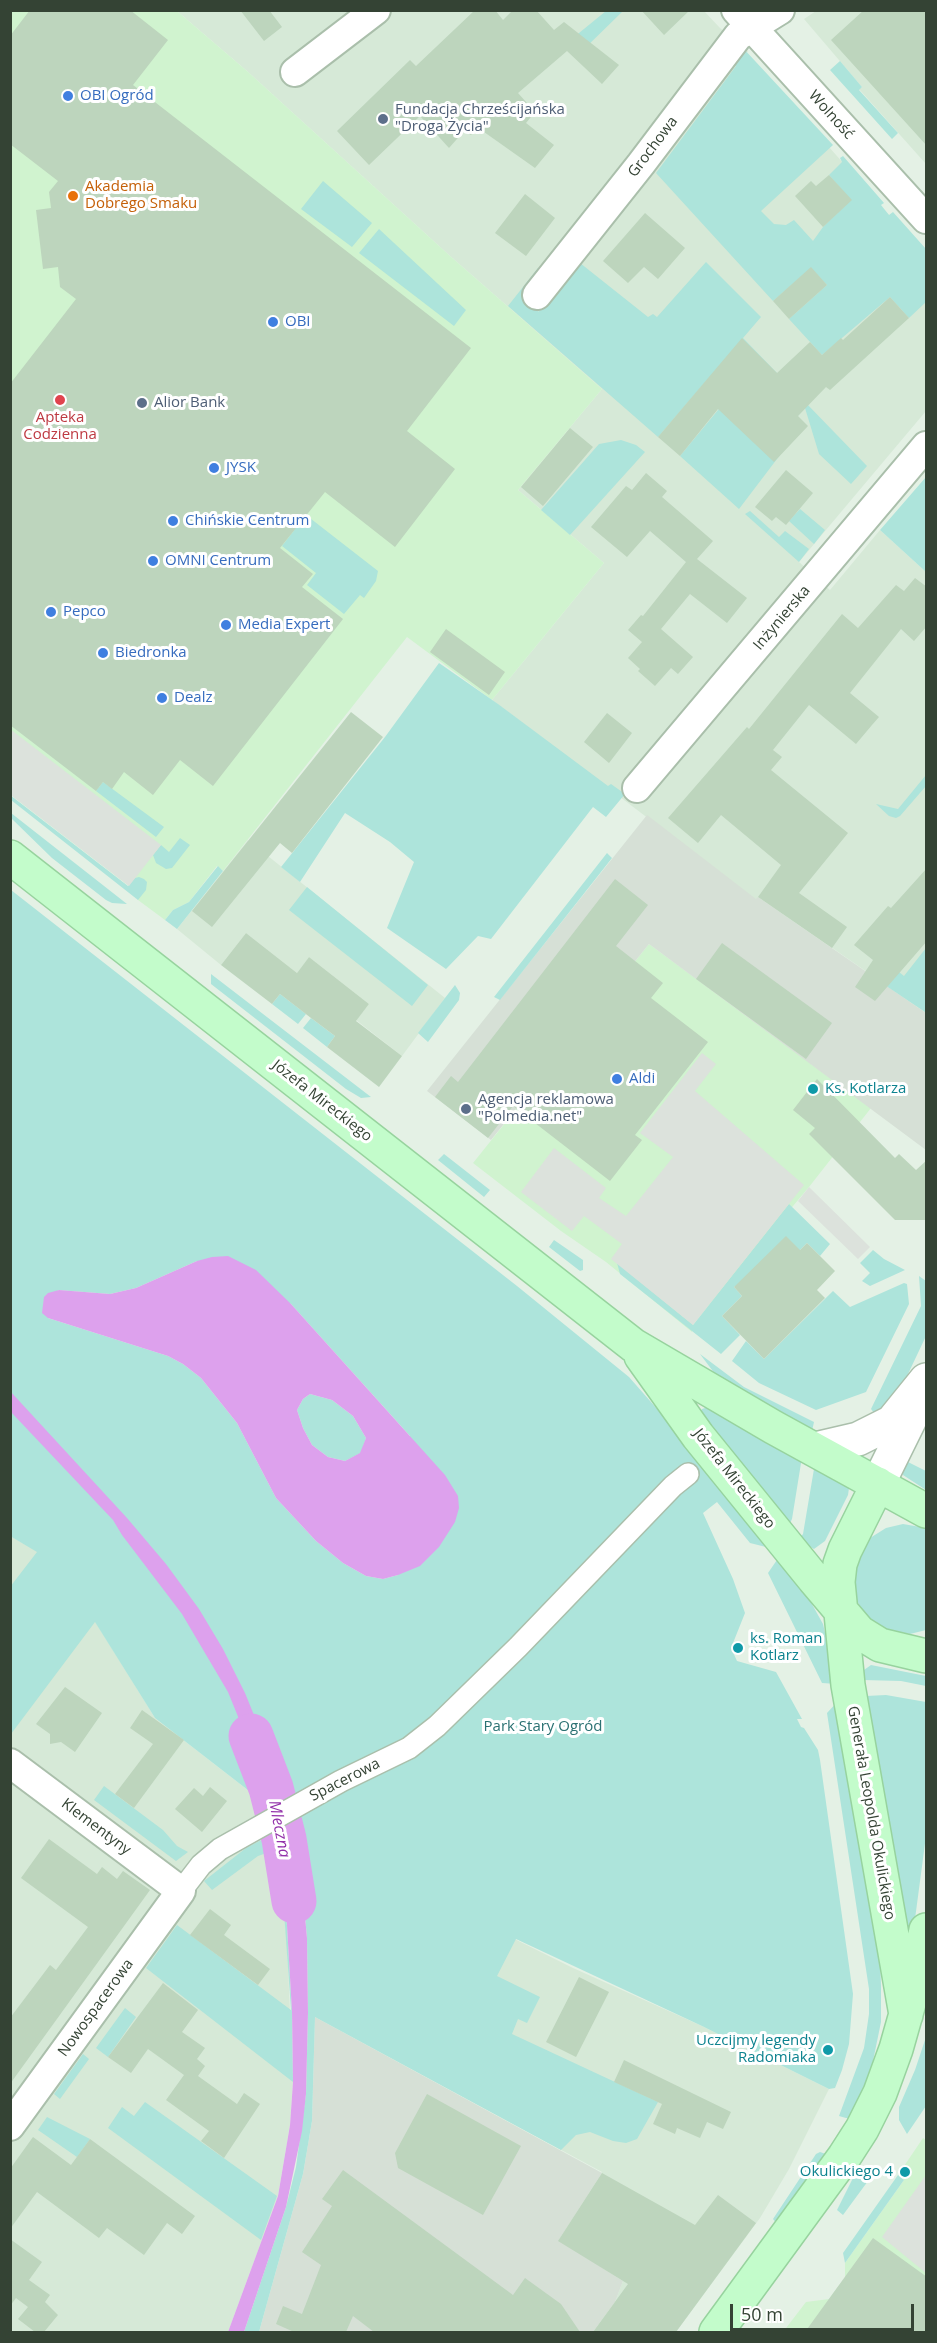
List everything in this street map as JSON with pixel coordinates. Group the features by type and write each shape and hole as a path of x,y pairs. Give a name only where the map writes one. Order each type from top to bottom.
{"main road":[{"name":"Józefa Mireckiego","path":"10,857 633,1345 773,1427 927,1511"},
{"name":"Józefa Mireckiego","path":"633,1345 698,1436 859,1632 868,1639 893,1649 927,1656"},
{"name":"Generała Leopolda Okulickiego","path":"878,1484 848,1542 840,1564 838,1582 848,1685 906,2015"},
{"name":"Generała Leopolda Okulickiego","path":"716,2332 862,2129 880,2093 906,2015 927,1930"}],"street":[{"path":"295,72 376,10"},
{"name":"Grochowa","path":"537,295 641,164 738,36 743,19 780,10"},
{"name":"Wolność","path":"743,19 927,219"},
{"name":"Inżynierska","path":"637,788 927,446"},
{"path":"815,1449 858,1439 892,1422 927,1380"},
{"path":"878,1484 927,1387"},
{"name":"Spacerowa","path":"181,1891 201,1865 220,1849 290,1808 409,1748 437,1726 511,1654 673,1486 688,1474"},
{"name":"Klementyny","path":"10,1763 181,1891"},
{"name":"Nowospacerowa","path":"10,2126 181,1891"}],"shaded area":[{"name":"OMNI Centrum","path":"10,11 177,11 602,389 518,490 604,563 492,700 407,637 223,871 217,866 189,902 173,910 165,920 138,900 129,886 11,795"},
{"path":"177,11 704,11 720,28 748,51 743,58 829,147 926,257 926,411 799,562 830,590 880,530 926,572 926,1013 759,897 756,900 492,700 604,563 518,490 602,389"},
{"path":"816,11 926,11 926,164 859,89 862,87 804,19"},
{"path":"10,729 161,845 129,886 11,795"},
{"path":"647,815 756,899 758,897 926,1013 926,1150 649,944 491,1140 427,1091"},
{"path":"248,840 445,998 402,1056 356,1020 369,1004 309,957 297,973 246,933 221,965 177,929"},
{"path":"649,944 871,1108 809,1187 693,1325 692,1332 606,1262 561,1231 473,1163"},
{"path":"702,1053 716,1064 695,1091 804,1185 693,1325 611,1259 622,1244 584,1216 572,1231 521,1192 554,1148 606,1188 599,1198 626,1216 673,1157 640,1133"},
{"path":"809,1187 870,1247 858,1259 798,1201"},
{"path":"228,1256 256,1270 291,1304 445,1475 458,1496 459,1508 455,1522 439,1547 420,1566 383,1579 366,1576 343,1563 316,1541 276,1498 237,1423 201,1378 168,1356 48,1318 42,1313 44,1297 48,1293 59,1290 110,1294 136,1288 197,1261","holes":["310,1394 332,1400 353,1416 366,1438 360,1453 345,1461 328,1457 312,1445 297,1410 303,1399"]},
{"path":"10,1391 127,1518 166,1564 199,1609 223,1649 245,1693 284,1789 266,1799 250,1746 228,1692 182,1614 113,1520 11,1412"},
{"path":"10,1536 37,1551 82,1600 155,1718 262,1801 275,1850 283,1898 293,2082 290,2125 278,2196 228,2332 11,2332"},
{"path":"293,1834 302,1884 307,1938 306,2094 302,2131 286,2207 244,2332 228,2332 278,2196 290,2125 293,2082 292,2012 285,1891 277,1842"},
{"path":"436,1900 573,1968 702,2026 829,2089 789,2169 760,2218 676,2332 593,2332 615,2302 623,2281 558,2241 602,2172 308,2013"},
{"path":"315,2017 602,2173 559,2240 623,2281 615,2302 593,2332 259,2332 303,2174 312,2121"},
{"path":"923,2138 926,2140 926,2332 783,2332 806,2302 829,2299 845,2278 845,2263 904,2180 898,2175"},
{"path":"926,2175 926,2273 882,2237"}],"green space":[{"path":"606,11 623,11 581,52 568,42"},
{"path":"743,48 833,145 761,211 774,224 786,225 794,220 813,241 823,227 851,200 829,175 842,162 840,158 843,156 884,203 881,205 889,215 893,212 926,249 926,302 909,318 890,297 822,355 789,319 827,285 811,268 773,301 656,173 736,66 733,62"},
{"path":"840,61 862,87 859,90 898,133 892,139 830,70"},
{"path":"323,181 372,223 352,247 301,209"},
{"path":"379,229 466,310 454,326 359,253"},
{"path":"706,262 761,317 743,338 867,466 851,484 819,454 805,408 770,446 780,455 739,509 680,456 728,398 707,380 658,437 508,306 538,268 543,272 537,295 538,312 580,263 648,317 653,314 657,317"},
{"path":"621,440 636,445 645,452 570,535 541,510 599,444"},
{"path":"926,477 926,572 880,530"},
{"path":"800,509 825,530 814,544 789,521"},
{"path":"750,511 779,537 785,531 809,549 799,562 745,514"},
{"path":"306,515 378,571 376,581 364,598 360,595 344,614 307,585 316,573 282,546"},
{"path":"439,663 608,786 611,784 625,794 606,817 593,807 491,939 478,936 446,969 387,928 414,862 390,842 345,813 300,882 281,867 385,737"},
{"path":"926,775 926,786 900,816 896,818 889,816 876,804 898,809"},
{"path":"103,782 164,827 156,837 96,791"},
{"path":"10,795 128,886 135,878 144,879 147,882 146,890 138,900 11,800"},
{"path":"11,813 127,904 112,903 106,900 52,858 11,818"},
{"path":"180,838 190,845 172,868 166,869 156,863 153,855 161,845 169,852"},
{"path":"607,853 612,858 500,1000 494,997"},
{"path":"218,866 223,871 177,929 165,920 173,910 189,902"},
{"path":"307,887 428,985 412,1006 289,910"},
{"name":"Park Stary Ogród","path":"11,890 517,1286 629,1377 770,1548 750,1543 717,1502 703,1513 733,1579 745,1613 731,1648 737,1661 776,1672 802,1719 797,1719 801,1727 804,1728 818,1750 853,1994 849,2044 835,2088 829,2089 702,2026 516,1939 497,1976 540,1997 527,2023 518,2019 512,2034 658,2102 637,2139 626,2143 613,2141 590,2132 576,2135 561,2150 315,2017 312,2121 303,2174 259,2332 244,2332 286,2207 296,2167 306,2094 307,1938 302,1884 293,1834 262,1801 155,1718 95,1622 11,1734 10,1587 37,1552 10,1536","holes":["197,1261 291,1304 410,1436 398,1575 383,1579 366,1576 343,1563 316,1541 276,1498 237,1423 201,1378 183,1364 168,1356 48,1318 58,1290 110,1294 136,1288"]},
{"path":"926,948 925,1012 870,975 880,957 904,976"},
{"path":"211,974 371,1097 361,1098 346,1089 211,984"},
{"path":"455,985 460,993 459,1000 428,1042 418,1033"},
{"path":"280,994 306,1014 298,1024 272,1004"},
{"path":"311,1018 335,1036 327,1047 303,1028"},
{"path":"444,1154 490,1190 484,1197 438,1160"},
{"path":"789,1204 830,1244 820,1256 807,1243 800,1250 734,1287 742,1296 722,1316 740,1335 721,1354 620,1274 617,1263 693,1325"},
{"path":"554,1240 583,1260 583,1270 580,1271 549,1247"},
{"path":"873,1250 884,1259 905,1270 870,1286 862,1281 870,1273 860,1263"},
{"path":"919,1276 926,1281 926,1336 899,1393 878,1418 871,1409 921,1306"},
{"path":"904,1283 907,1284 909,1304 866,1392 816,1410 759,1383 732,1361 746,1341 764,1359 833,1291 850,1307"},
{"path":"700,1354 744,1387 814,1422 812,1431 715,1374"},
{"path":"310,1394 332,1400 353,1416 366,1438 361,1453 345,1461 328,1457 312,1445 297,1410 303,1399"},
{"path":"708,1407 802,1457 792,1519 788,1527 700,1413 702,1409"},
{"path":"904,1460 926,1471 926,1490 903,1475"},
{"path":"815,1463 848,1485 849,1488 848,1495 825,1541 814,1549 798,1540 803,1534"},
{"path":"903,1524 926,1528 926,1630 910,1634 885,1629 869,1619 855,1597 853,1570 865,1543 870,1538 886,1528"},
{"path":"779,1557 803,1588 823,1624 837,1684 822,1683 768,1573"},
{"path":"871,1665 926,1676 926,1686 901,1681 863,1680 864,1670"},
{"path":"886,1695 926,1702 926,1836 913,1934 907,1938 866,1696"},
{"path":"839,1700 880,1958 881,1986 881,2022 873,2061 863,2095 852,2118 839,2116 864,2048 869,2014 869,1989 827,1713"},
{"path":"104,1786 163,1830 177,1846 188,1852 176,1861 94,1800"},
{"path":"271,1835 273,1843 277,1842 285,1891 292,2012 293,2082 146,1968 177,1925 291,2010 283,1898 275,1850 258,1856 212,1890 204,1881 246,1848"},
{"path":"125,2008 136,2017 108,2057 96,2048"},
{"path":"926,2037 926,2106 907,2134 899,2120 899,2107"},
{"path":"83,2054 89,2059 60,2099 54,2094"},
{"path":"145,2102 277,2196 261,2240 108,2128 122,2107 134,2116"},
{"path":"47,2117 90,2139 77,2157 38,2130"},
{"path":"820,2152 829,2155 777,2224 773,2219 816,2154"},
{"path":"856,2172 868,2181 843,2215 837,2210"},
{"path":"898,2175 904,2180 845,2263 843,2253"}],"building":[{"name":"OMNI Centrum","path":"30,10 130,10 168,40 133,85 471,348 407,431 455,469 395,547 325,492 280,548 313,574 302,587 343,619 213,786 180,760 153,795 124,772 112,789 103,782 96,791 10,725 10,384 76,299 60,287 58,267 43,269 36,210 51,208 49,192 58,181 10,144 10,36"},
{"path":"240,10 269,10 282,27 264,41"},
{"path":"475,10 495,10 503,20 513,10 536,10 554,30 564,22 619,65 602,84 567,51 518,93 535,112 526,123 554,145 535,168 477,127 471,135 464,131 449,148 420,116 369,165 337,131 410,60 416,66"},
{"path":"641,10 690,10 664,35"},
{"path":"864,10 927,10 927,146 831,40"},
{"path":"829,175 852,200 823,227 795,196 811,181 816,186"},
{"path":"525,194 555,218 526,256 495,233"},
{"path":"645,213 685,248 658,279 644,267 628,283 603,261"},
{"path":"811,267 827,285 789,319 773,301"},
{"path":"890,297 909,318 830,390 826,387 798,416 808,426 774,462 718,409 680,456 658,437 742,338 777,373 810,342 822,355 841,338 843,340"},
{"path":"570,428 593,447 543,506 521,487"},
{"path":"786,470 813,493 786,525 776,517 772,521 755,507"},
{"path":"646,473 667,491 662,497 713,541 697,559 747,598 727,623 690,594 661,629 693,657 678,674 671,668 655,686 638,671 640,669 628,658 642,642 628,630 641,615 643,616 686,562 650,531 627,557 591,527 626,486 632,490"},
{"path":"915,578 927,587 927,626 914,641 901,629 850,693 879,717 856,744 809,705 773,750 782,757 771,770 848,833 799,893 847,927 832,948 758,897 781,865 721,815 698,843 668,818 747,727 749,729 842,614 858,628 896,585 904,591"},
{"path":"446,629 505,672 489,695 430,652"},
{"path":"351,712 383,737 292,853 280,843 212,927 192,911"},
{"path":"607,713 632,733 609,763 584,742"},
{"path":"927,868 927,941 875,1001 855,987 873,960 854,945 888,906 891,908"},
{"path":"615,879 648,905 616,946 663,983 651,998 708,1042 635,1135 642,1140 610,1181 513,1106 488,1138 435,1097 451,1076 458,1082"},
{"path":"246,933 297,973 309,957 369,1004 356,1021 402,1056 379,1087 327,1047 335,1036 280,994 272,1004 221,965"},
{"path":"722,943 832,1023 806,1059 696,979"},
{"path":"817,1079 895,1158 899,1154 916,1170 927,1160 927,1220 895,1220 809,1134 815,1128 793,1110"},
{"path":"786,1236 800,1250 807,1243 835,1271 817,1290 825,1298 764,1359 722,1316 742,1296 734,1287"},
{"path":"65,1687 102,1713 75,1752 61,1742 50,1744 50,1734 36,1724"},
{"path":"142,1710 184,1740 134,1808 115,1794 153,1744 130,1728"},
{"path":"210,1787 227,1801 202,1832 175,1809 194,1788 203,1796"},
{"path":"49,1839 97,1874 102,1867 117,1879 123,1871 150,1890 10,2084 10,2018 50,1965 56,1970 88,1927 21,1878"},
{"path":"210,1909 231,1925 224,1935 270,1969 258,1985 190,1935"},
{"path":"579,1977 609,1992 576,2057 546,2042"},
{"path":"163,1983 198,2010 182,2032 205,2048 197,2059 205,2066 198,2076 237,2104 244,2093 260,2104 224,2158 201,2141 209,2131 166,2100 184,2075 148,2049 131,2073 108,2057"},
{"path":"624,2060 731,2112 723,2129 707,2122 700,2138 677,2128 675,2134 653,2124 662,2104 614,2082"},
{"path":"427,2094 521,2146 483,2215 398,2168 395,2153"},
{"path":"33,2137 71,2165 90,2139 195,2216 182,2234 167,2223 144,2255 107,2228 99,2238 37,2192 10,2229 10,2169"},
{"path":"343,2170 513,2295 525,2278 561,2304 580,2332 374,2332 353,2316 346,2332 294,2332 276,2324 283,2306 302,2314 321,2265 302,2252 332,2206 322,2199"},
{"path":"602,2173 695,2225 718,2195 756,2223 676,2332 593,2332 628,2284 558,2241"},
{"path":"873,2238 927,2277 927,2332 805,2332"},
{"path":"10,2239 42,2262 29,2280 50,2295 45,2302 58,2315 44,2332 35,2332 18,2319 28,2307 16,2298 10,2306"}],"waterway":[{"name":"Mleczna","path":"251,1736 271,1788 284,1839 294,1901"}],"place":[{"name":"OBI Ogród","path":"68,96"},
{"name":"Fundacja Chrześcijańska \"Droga Życia\"","path":"383,119"},
{"name":"Akademia Dobrego Smaku","path":"73,196"},
{"name":"OBI","path":"273,322"},
{"name":"Apteka Codzienna","path":"60,400"},
{"name":"Alior Bank","path":"142,403"},
{"name":"JYSK","path":"214,468"},
{"name":"Chińskie Centrum","path":"173,521"},
{"name":"OMNI Centrum","path":"153,561"},
{"name":"Pepco","path":"51,612"},
{"name":"Media Expert","path":"226,625"},
{"name":"Biedronka","path":"103,653"},
{"name":"Dealz","path":"162,698"},
{"name":"Aldi","path":"617,1079"},
{"name":"Ks. Kotlarza","path":"813,1089"},
{"name":"Agencja reklamowa \"Polmedia.net\"","path":"466,1109"},
{"name":"ks. Roman Kotlarz","path":"738,1648"},
{"name":"Uczcijmy legendy Radomiaka","path":"828,2050"},
{"name":"Okulickiego 4","path":"905,2172"}]}
